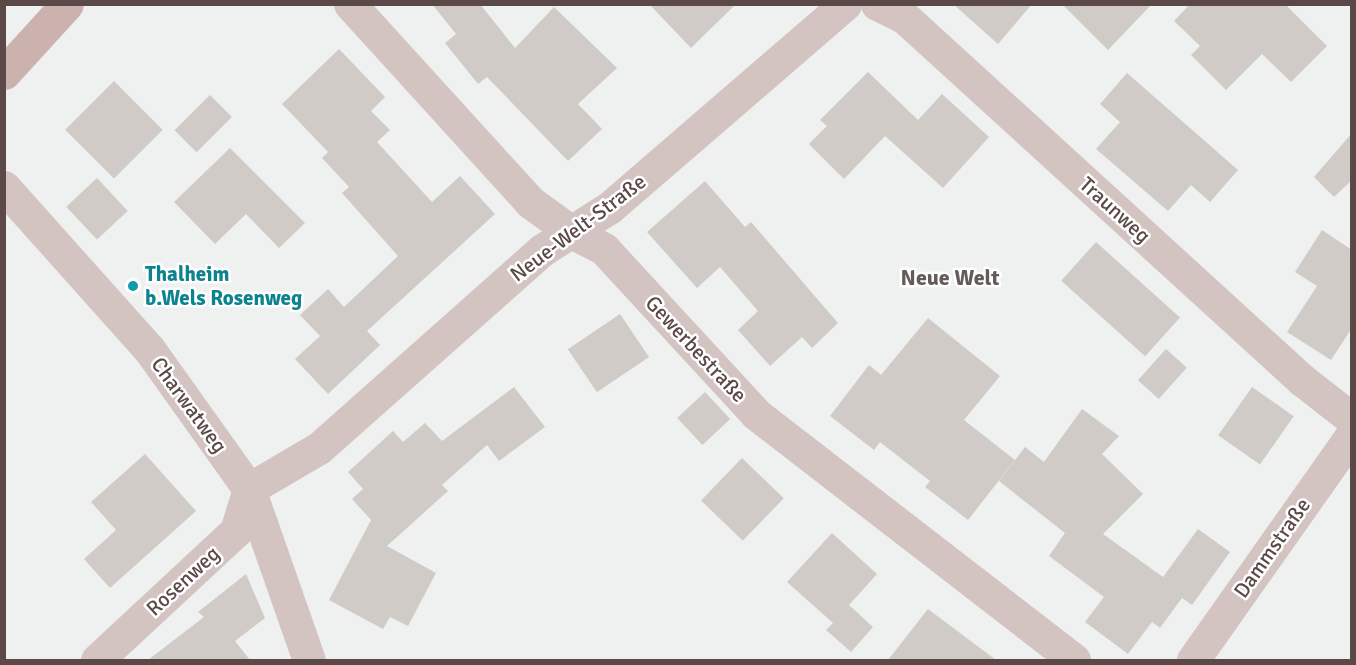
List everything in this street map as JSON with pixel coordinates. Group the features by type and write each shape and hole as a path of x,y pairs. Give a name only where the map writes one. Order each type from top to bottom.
{"main road":[{"path":"4,73 67,4"}],"street":[{"name":"Gewerbestraße","path":"350,4 530,202 573,233 604,249 756,414 1074,660"},
{"name":"Neue-Welt-Straße","path":"249,489 320,448 542,250 573,233 609,208 846,4"},
{"name":"Traunweg","path":"877,4 904,17 1302,380 1352,419"},
{"name":"Charwatweg","path":"4,187 148,349 249,489 309,660"},
{"name":"Dammstraße","path":"1193,660 1352,435"},
{"name":"Rosenweg","path":"97,660 236,531 249,489"}],"building":[{"path":"432,4 480,4 515,48 554,7 617,68 578,104 602,129 568,161 487,77 478,84 445,43 456,34"},
{"path":"649,4 736,4 691,48"},
{"path":"953,4 1032,4 998,44"},
{"path":"1062,4 1152,4 1108,50"},
{"path":"1190,4 1285,4 1327,46 1291,82 1262,54 1226,90 1191,55 1200,46 1174,21"},
{"path":"339,49 385,97 371,111 390,130 377,142 432,202 460,176 495,214 367,331 380,345 328,394 295,359 320,336 300,315 328,289 344,307 398,256 342,193 349,187 322,158 328,152 282,104"},
{"path":"868,72 918,120 942,94 989,137 943,188 885,136 844,179 809,144 827,126 820,120"},
{"path":"1127,73 1238,170 1210,202 1191,185 1168,211 1096,149 1120,122 1100,104"},
{"path":"114,81 163,130 114,179 65,130"},
{"path":"210,95 232,117 197,152 175,130"},
{"path":"1352,133 1352,180 1334,197 1314,177"},
{"path":"230,148 305,223 279,248 246,214 215,244 174,202"},
{"path":"97,178 128,211 97,240 66,207"},
{"path":"705,181 745,227 751,222 838,323 812,348 802,337 770,366 738,330 758,311 720,267 697,288 647,232"},
{"path":"1322,230 1352,250 1352,328 1331,360 1287,332 1317,286 1295,272"},
{"path":"1096,242 1180,318 1145,356 1061,281"},
{"path":"620,314 649,357 597,392 568,349"},
{"path":"928,318 1000,376 964,420 1015,460 968,520 925,487 930,481 880,442 874,450 830,416 869,365 881,375"},
{"path":"1166,349 1187,368 1159,399 1138,380"},
{"path":"514,387 545,427 499,461 487,445 442,485 448,491 387,546 436,573 408,626 390,617 383,629 329,600 371,520 352,499 363,489 348,472 393,431 403,442 425,423 442,441"},
{"path":"1252,387 1294,416 1260,465 1218,435"},
{"path":"705,392 730,419 702,445 677,418"},
{"path":"1082,409 1119,436 1102,454 1143,494 1103,534 1163,577 1198,529 1230,552 1192,605 1182,598 1160,628 1152,622 1128,654 1085,622 1104,597 1049,556 1065,533 999,481 1025,447 1044,462"},
{"path":"145,454 196,511 110,588 84,559 116,530 91,502"},
{"path":"742,458 784,498 743,541 701,500"},
{"path":"832,533 877,574 849,605 873,627 851,652 826,630 833,623 787,582"},
{"path":"246,574 265,618 235,641 250,660 148,660 204,617 198,612"},
{"path":"928,609 996,660 888,660"}],"place":[{"name":"Thalheim b.Wels Rosenweg","path":"133,286"}],"district":[{"name":"Neue Welt","path":"950,278"}]}
